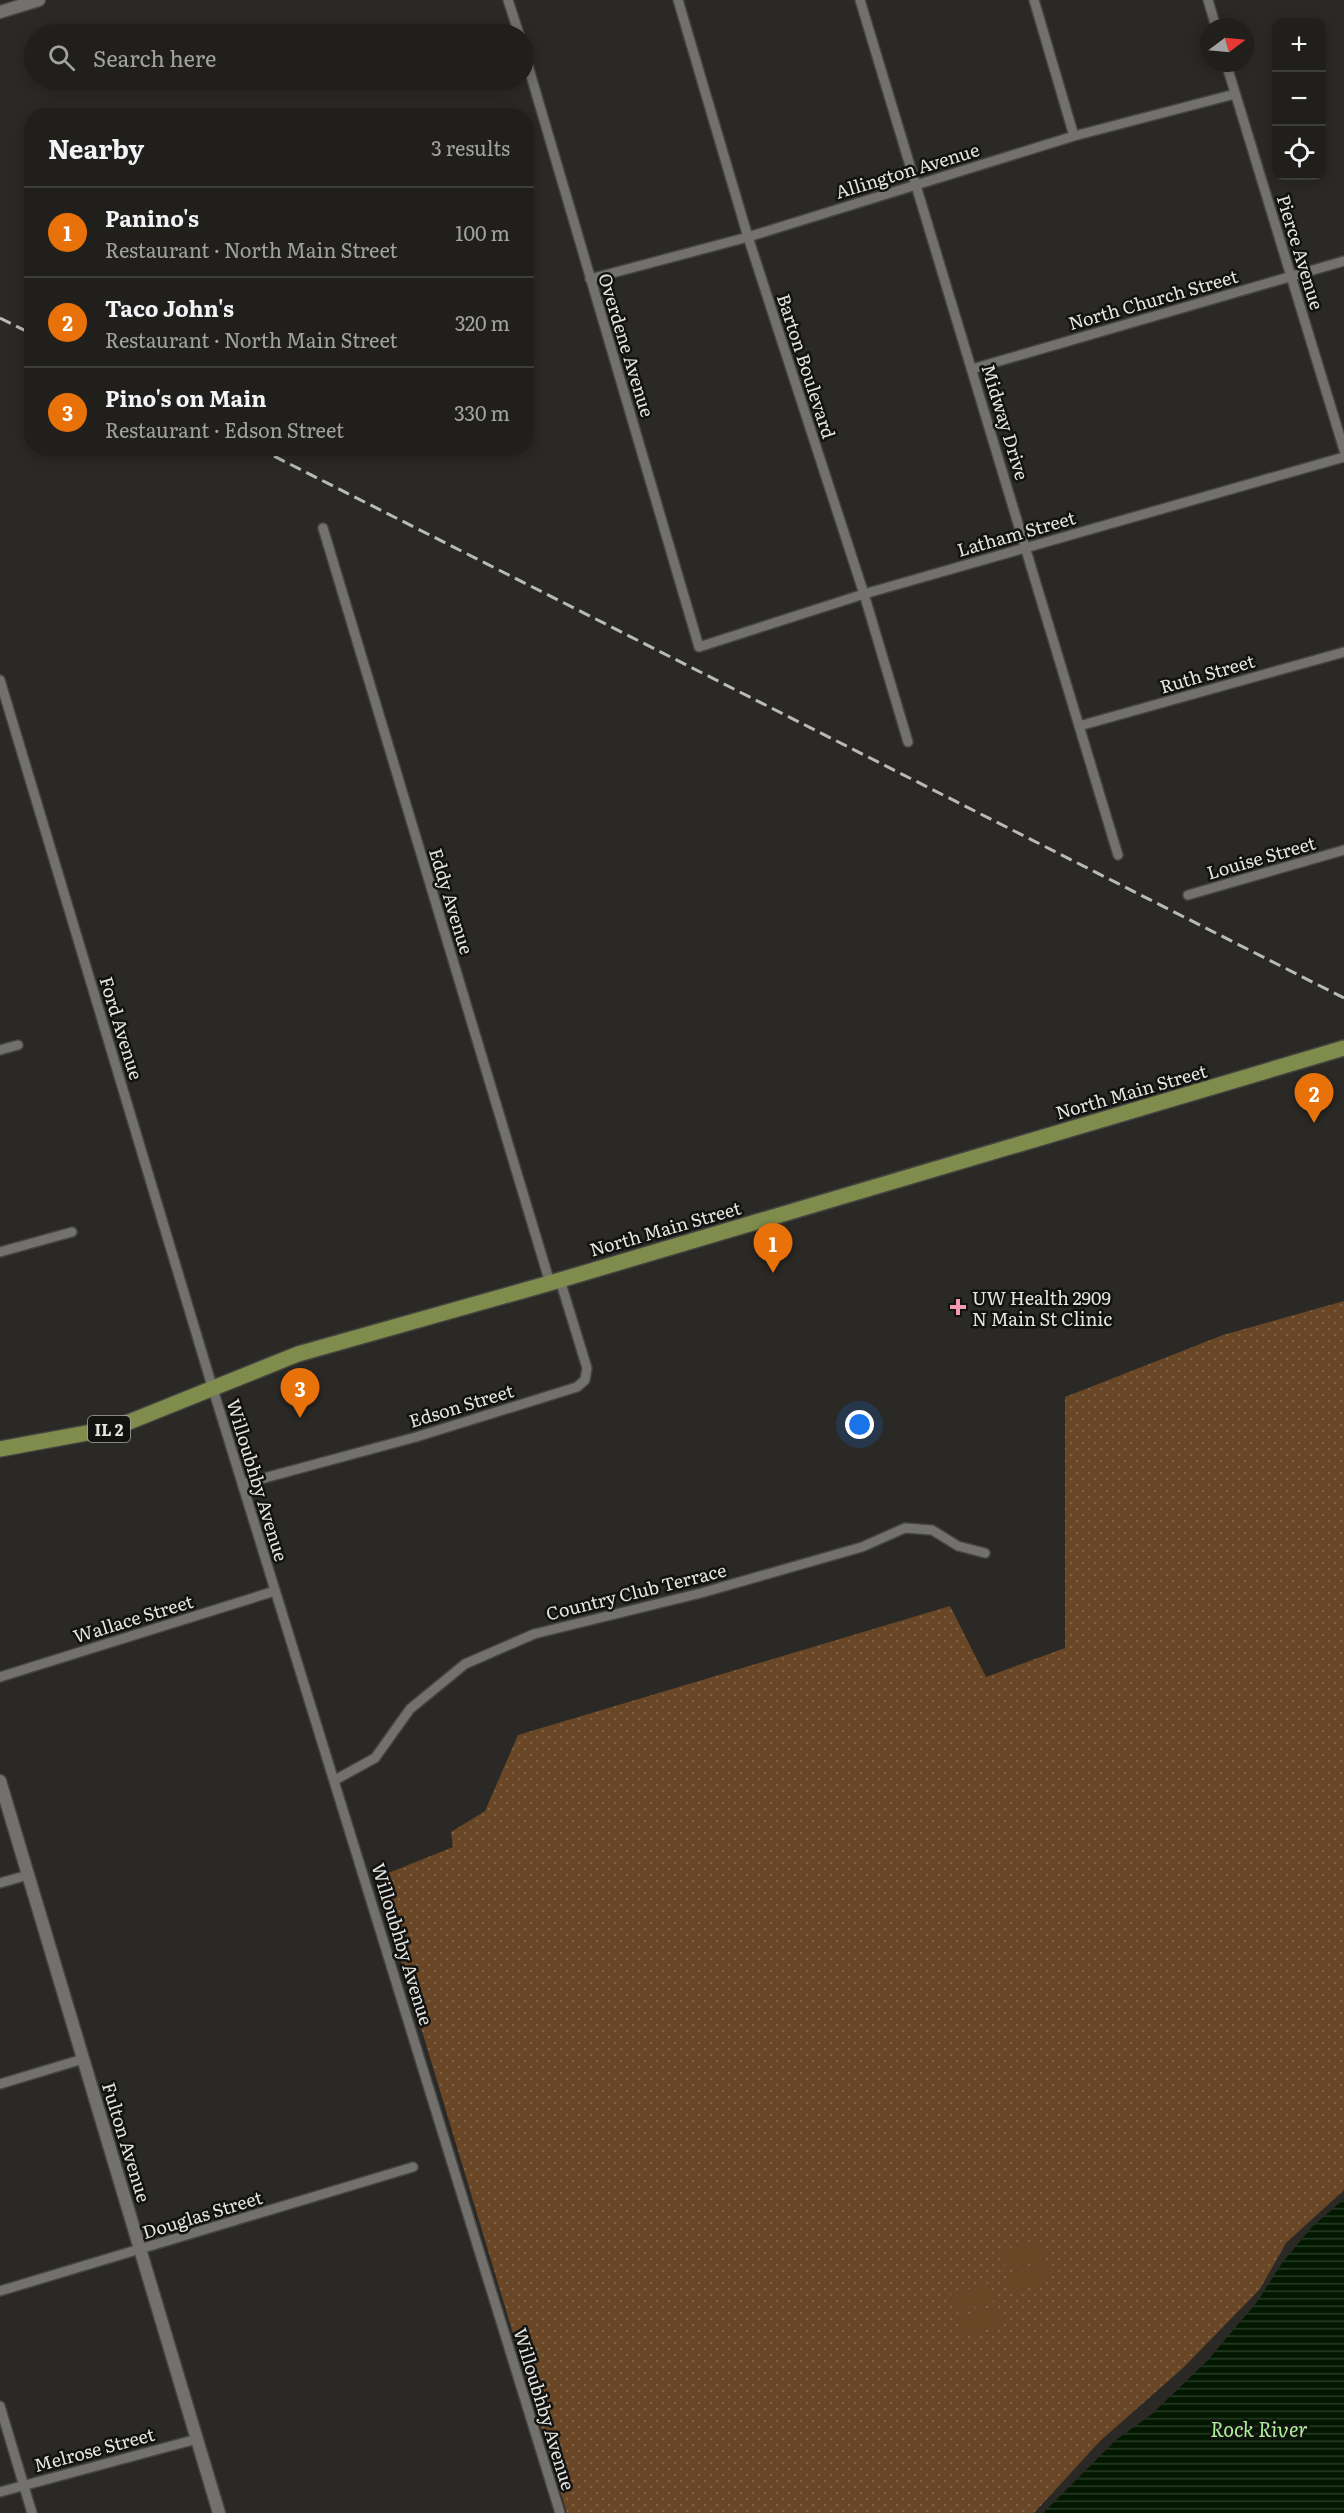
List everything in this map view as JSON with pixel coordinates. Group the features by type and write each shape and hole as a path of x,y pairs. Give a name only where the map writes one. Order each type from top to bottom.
{"main road":[{"name":"North Main Street","path":"0,1449 114,1428 212,1386 298,1354 555,1281 1344,1048"}],"street":[{"path":"0,12 39,0"},
{"path":"508,0 516,24"},
{"name":"Barton Boulevard","path":"678,0 748,237 864,594 908,742"},
{"name":"Midway Drive","path":"860,0 1118,855"},
{"path":"1034,0 1074,136"},
{"path":"1208,0 1213,18"},
{"name":"Pierce Avenue","path":"1229,72 1344,450"},
{"name":"Overdene Avenue","path":"534,86 699,647"},
{"name":"Allington Avenue","path":"590,279 748,237 916,183 1074,136 1235,94"},
{"name":"North Church Street","path":"972,369 1344,261"},
{"name":"Latham Street","path":"699,647 864,594 1344,457"},
{"name":"Eddy Avenue","path":"323,528 555,1281"},
{"name":"Ruth Street","path":"1079,726 1344,652"},
{"name":"Ford Avenue","path":"0,680 212,1386"},
{"name":"Louise Street","path":"1188,896 1344,850"},
{"path":"0,1050 18,1045"},
{"path":"0,1252 72,1232"},
{"name":"Edson Street","path":"242,1484 416,1437 577,1387 585,1380 587,1368 555,1281"},
{"name":"Willoubhby Avenue","path":"212,1386 560,2513"},
{"name":"Country Club Terrace","path":"335,1780 375,1758 410,1709 465,1664 534,1634 713,1589 862,1546 905,1528 932,1530 958,1546 984,1553"},
{"name":"Wallace Street","path":"0,1677 275,1591"},
{"name":"Fulton Avenue","path":"0,1781 219,2513"},
{"path":"0,1883 28,1875"},
{"path":"0,2084 83,2059"},
{"name":"Douglas Street","path":"0,2291 413,2167"},
{"path":"0,2406 32,2513"},
{"name":"Melrose Street","path":"0,2492 197,2439"}],"shaded area":[{"path":"1344,1301 1344,2190 1286,2243 1260,2289 1183,2368 1100,2441 1034,2513 567,2513 376,1878 453,1847 451,1832 485,1811 518,1735 950,1606 986,1677 1065,1648 1065,1397 1223,1335"},
{"path":"1039,2239 1045,2257 1006,2269 1000,2251"},
{"path":"1046,2262 1052,2280 1013,2292 1008,2274"},
{"path":"988,2283 994,2301 955,2313 950,2295"},
{"path":"997,2306 1002,2324 964,2336 958,2318"}],"water":[{"name":"Rock River","path":"1344,2199 1344,2513 1043,2513 1116,2440 1152,2414 1208,2360 1257,2302 1282,2263 1312,2227"}],"railway":[{"path":"0,318 24,330"},
{"path":"274,456 1344,998"}],"place":[{"name":"Taco John's","path":"1314,1123"},
{"name":"Panino's","path":"773,1273"},
{"name":"UW Health 2909 N Main St Clinic","path":"958,1307"},
{"name":"Pino's on Main","path":"300,1418"}]}
